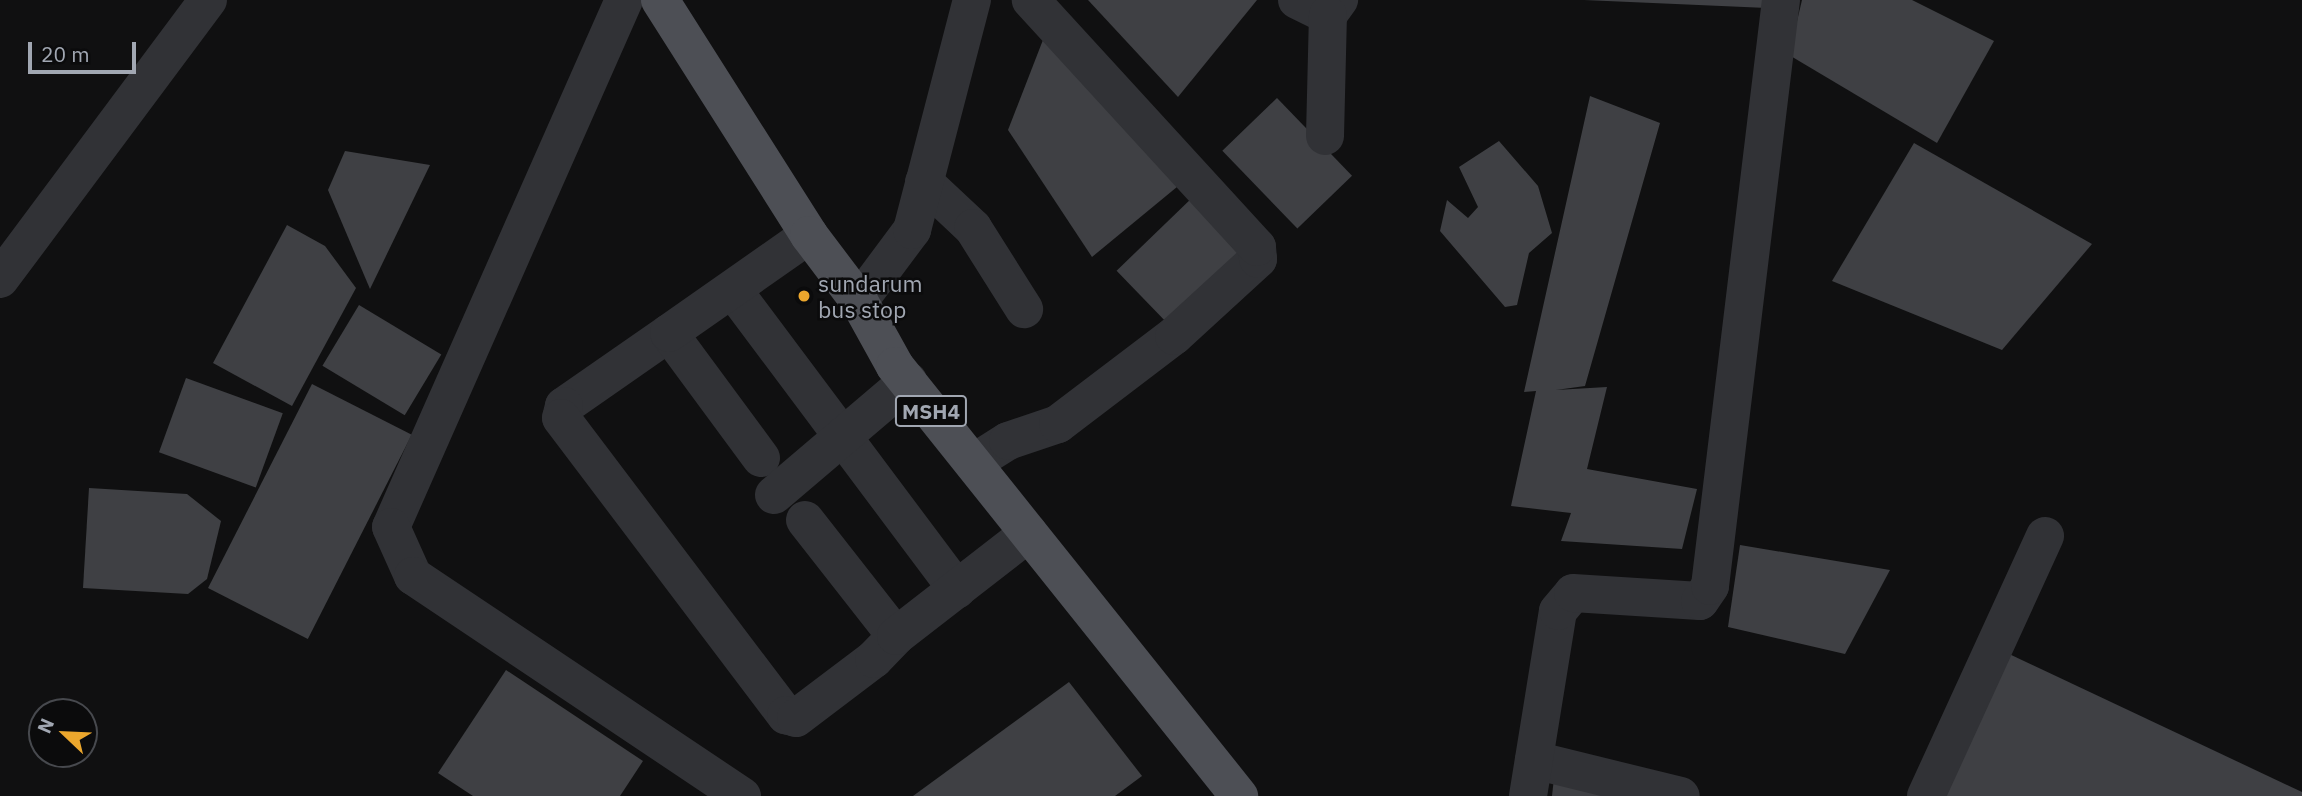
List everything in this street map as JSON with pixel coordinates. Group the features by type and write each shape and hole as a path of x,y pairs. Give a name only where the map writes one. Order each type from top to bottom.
{"main road":[{"name":"MSH4","path":"660,0 809,235 859,301 908,381 1239,796"}],"street":[{"path":"0,279 208,0"},
{"path":"624,0 391,527 413,576 743,796"},
{"path":"859,301 912,230 972,0"},
{"path":"973,463 1008,440 1058,424 1174,336 1258,259 1257,247 1031,0"},
{"path":"1681,796 1531,778 1558,611 1573,593 1700,601 1710,586 1781,0"},
{"path":"1321,5 1325,136"},
{"path":"924,182 973,228 1024,309"},
{"path":"809,235 564,406 561,418 786,715 796,718 874,659 896,636 1029,533"},
{"path":"733,290 957,589"},
{"path":"668,333 761,458"},
{"path":"774,495 908,381"},
{"path":"805,520 896,636"},
{"path":"1926,796 2045,536"}],"building":[{"path":"1088,0 1257,0 1178,97"},
{"path":"1584,0 1769,0 1767,8"},
{"path":"1802,0 1912,0 1994,41 1937,143 1789,55"},
{"path":"1048,27 1183,182 1092,257 1008,130"},
{"path":"1590,96 1660,123 1585,386 1556,390 1607,387 1587,469 1697,489 1682,549 1561,541 1571,513 1511,506 1536,391 1524,392"},
{"path":"1277,98 1352,176 1297,228 1222,151"},
{"path":"1499,141 1538,186 1552,233 1529,253 1517,305 1505,307 1440,231 1447,200 1468,218 1478,207 1459,167"},
{"path":"1914,143 2092,244 2002,350 1832,281"},
{"path":"345,151 430,165 370,289 328,190"},
{"path":"1195,195 1250,252 1171,328 1117,271"},
{"path":"287,225 325,246 356,288 292,406 213,363"},
{"path":"359,305 441,354 405,415 322,366"},
{"path":"186,378 283,413 256,487 159,452"},
{"path":"312,384 412,435 308,639 208,588"},
{"path":"89,488 187,494 221,521 207,579 188,594 83,588"},
{"path":"1740,545 1890,570 1845,654 1728,627"},
{"path":"2007,653 2302,792 2302,796 1941,796"},
{"path":"506,670 643,761 620,796 473,796 438,773"},
{"path":"1069,682 1142,776 1115,796 913,796"},
{"path":"1555,769 1650,796 1552,796"}],"place":[{"name":"sundarum bus stop","path":"804,296"}]}
